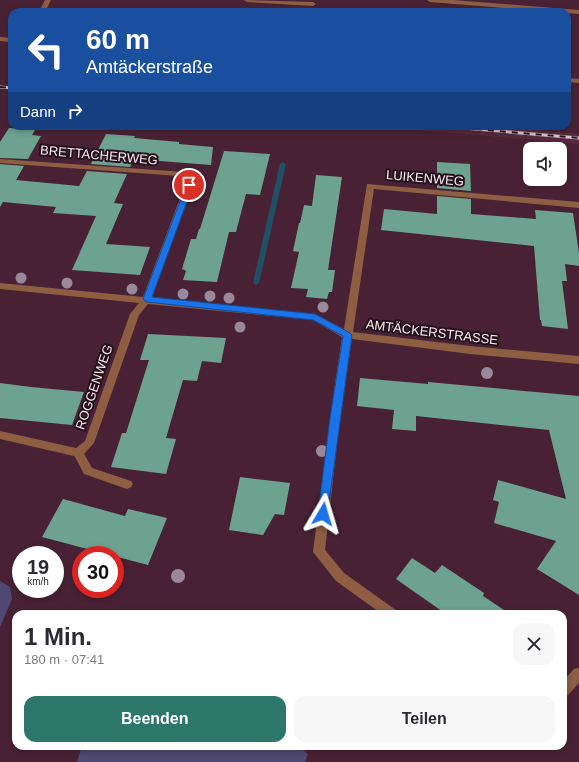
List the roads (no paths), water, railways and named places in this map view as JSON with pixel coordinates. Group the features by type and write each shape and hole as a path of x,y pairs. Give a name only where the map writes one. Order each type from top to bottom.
{"street":[{"path":"247,0 314,2"},
{"path":"430,0 529,8"},
{"name":"BRETTACHERWEG","path":"0,161 182,174 189,185 147,299"},
{"name":"LUIKENWEG","path":"347,335 370,186 579,205"},
{"name":"AMTÄCKERSTRASSE","path":"0,286 147,299 315,317 347,335 470,350 579,360"},
{"name":"ROGGENWEG","path":"78,453 89,443 135,314 147,299"},
{"path":"347,335 335,418 319,552 340,577 386,610"},
{"path":"0,435 78,453 88,471 127,484"},
{"path":"567,686 579,674"}],"waterway":[{"path":"256,283 283,164"}],"railway":[{"path":"0,87 8,88"},
{"path":"486,130 579,138"}]}
